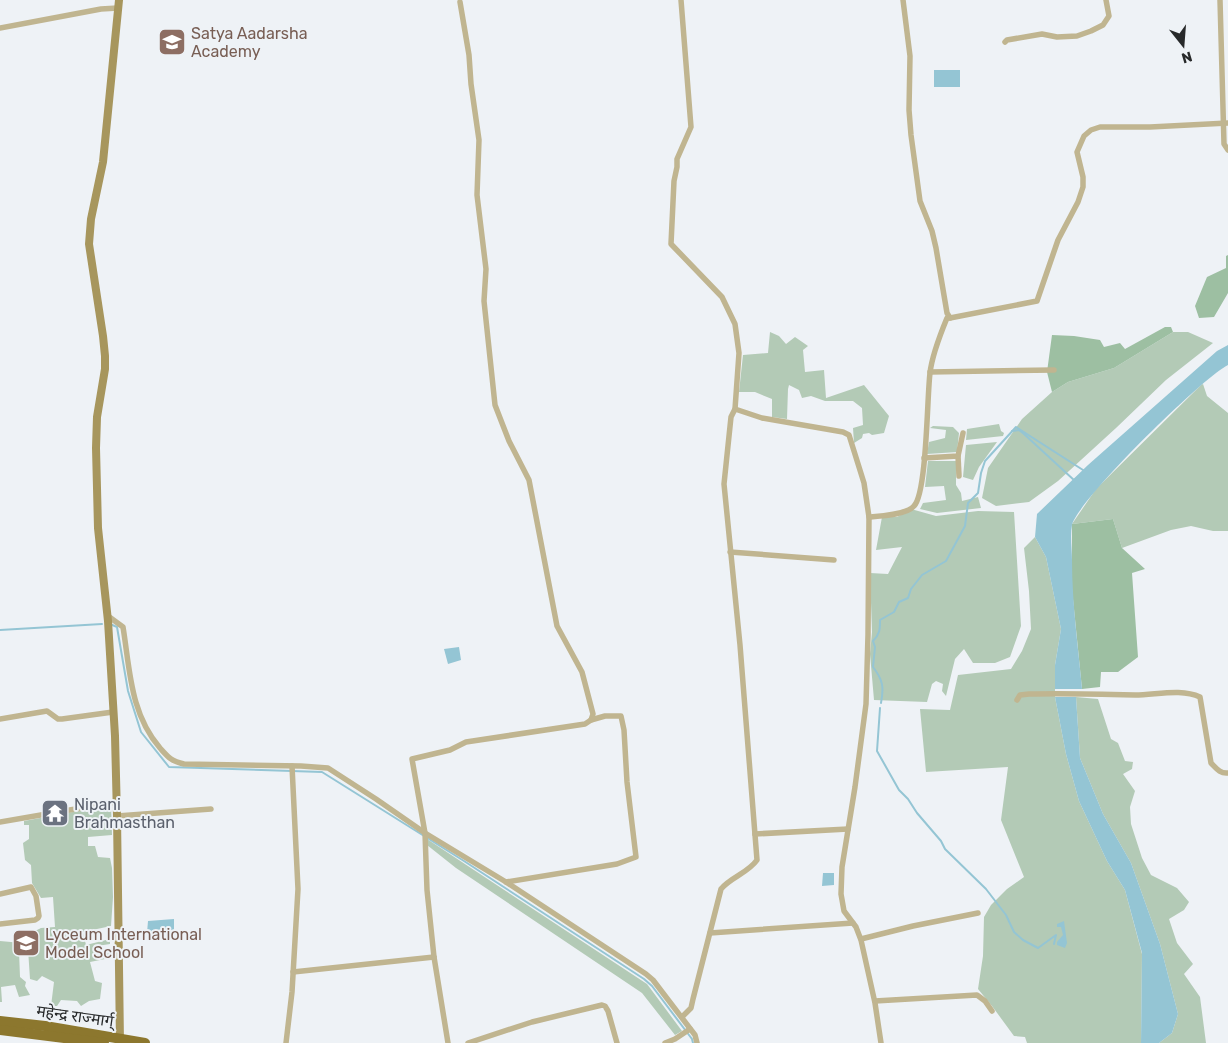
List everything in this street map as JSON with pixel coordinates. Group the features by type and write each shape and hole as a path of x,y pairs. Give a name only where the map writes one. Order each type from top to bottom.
{"highway":[{"name":"महेन्द्र राज्मार्ग्","path":"0,1021 45,1026 145,1043"},
{"name":"महेन्द्र राज्मार्ग्","path":"0,1030 104,1043"}],"main road":[{"path":"118,4 103,162 91,219 89,254 105,356 105,369 97,418 96,448 98,528 108,616 113,712 117,816 120,1040"}],"street":[{"path":"680,0 691,127 677,159 671,244 722,297 735,324 738,353 735,409 731,417 724,484 758,860 721,889 691,1008 682,1018"},
{"path":"903,0 910,56 909,110 911,136 920,201 932,231 946,313 950,318"},
{"path":"1004,42 1033,35 1077,36 1091,31 1103,25 1109,16 1106,0"},
{"path":"1220,0 1226,123 1224,144 1228,150"},
{"path":"460,2 469,55 479,140 477,195 486,268 484,301 495,405 508,441 529,480 557,626 582,672 593,714 591,720"},
{"path":"0,28 101,9 118,4"},
{"path":"869,517 896,514 914,506 917,501 922,478 928,425 930,372 940,335 947,318 1037,301 1058,240 1078,202 1083,187 1083,178 1077,152 1084,136 1091,130 1100,127 1150,127 1226,123"},
{"path":"930,372 1054,370"},
{"path":"735,409 762,418 843,432 849,435 864,483 869,517 866,704 842,867 841,894 844,911 861,939 875,1001 881,1043"},
{"path":"959,476 958,456 963,433"},
{"path":"924,458 958,456"},
{"path":"730,552 834,560"},
{"path":"108,616 124,627 129,676 140,717 150,737 172,762 184,764 328,768 376,798 424,836 506,882 646,974 653,980 695,1035 697,1043"},
{"path":"1017,700 1020,695 1029,694 1098,693 1135,695 1190,693 1200,697 1211,763 1217,769 1228,773"},
{"path":"0,719 47,711 58,719 113,712"},
{"path":"448,1043 434,957 424,836 412,759 450,750 466,742 585,724 605,716 621,716 624,730 627,782 636,857 617,864 506,882"},
{"path":"286,1043 292,992 298,889 292,766"},
{"path":"0,822 116,802"},
{"path":"117,816 211,809"},
{"path":"755,834 848,829"},
{"path":"0,894 31,887 36,896 39,916 35,920 0,924"},
{"path":"861,939 978,913"},
{"path":"710,933 853,923"},
{"path":"293,972 434,957"},
{"path":"875,1001 977,995 985,1001 992,1011"},
{"path":"468,1043 532,1022 602,1005 608,1011 617,1043"},
{"path":"665,1043 690,1029"}],"green space":[{"path":"1228,255 1228,293 1214,317 1199,318 1195,306 1207,277 1226,268 1226,256"},
{"path":"1165,327 1171,327 1173,332 1114,368 1068,382 1052,392 1047,372 1052,335 1100,340 1104,347 1120,343 1125,349"},
{"path":"770,332 779,336 786,344 795,337 808,346 803,350 805,372 824,370 826,398 864,385 889,416 884,433 863,434 862,438 854,443 853,428 863,425 862,408 853,401 825,401 811,396 802,398 799,390 789,385 787,419 772,417 772,399 755,392 739,392 743,355 768,353"},
{"path":"1173,332 1188,332 1213,343 1166,380 1058,481 1029,502 996,506 982,498 988,468 1022,419 1052,392 1068,382 1114,368"},
{"path":"1203,384 1207,396 1228,413 1228,531 1213,531 1191,526 1171,530 1122,548 1113,519 1072,524 1096,489"},
{"path":"999,424 1001,431 1004,433 1003,436 966,440 967,429"},
{"path":"933,426 953,427 959,433 957,452 927,454 929,442 945,438 946,430 930,428"},
{"path":"997,442 979,467 973,480 963,477 966,445"},
{"path":"928,461 956,461 956,485 961,493 962,501 978,497 981,508 937,513 920,509 923,503 946,500 944,486 925,487"},
{"path":"911,509 936,516 978,511 1014,512 1021,626 1010,657 995,663 973,663 964,649 955,659 946,696 942,691 943,684 936,681 932,684 927,702 874,700 870,654 872,632 870,573 888,574 902,547 876,550 882,517 897,517"},
{"path":"1113,519 1122,548 1145,569 1132,573 1138,657 1118,672 1101,672 1100,687 1082,689 1072,589 1072,524"},
{"path":"1035,537 1046,557 1061,629 1055,665 1055,697 1066,754 1079,801 1107,861 1125,890 1142,954 1141,1043 1027,1043 1025,1037 1014,1036 978,989 983,956 984,917 991,905 1007,889 1024,877 1001,820 1008,767 926,772 920,709 950,710 958,675 1011,669 1022,651 1031,629 1024,548"},
{"path":"1076,697 1098,699 1111,739 1118,743 1125,761 1133,762 1132,769 1123,774 1135,791 1130,807 1131,824 1142,858 1151,875 1177,888 1189,902 1184,910 1169,919 1177,943 1193,964 1184,974 1200,997 1206,1043 1159,1043 1172,1033 1178,1014 1160,944 1131,863 1103,814 1080,758"},
{"path":"111,805 112,835 88,837 88,846 95,846 98,857 110,858 112,868 111,926 83,932 86,945 106,940 110,935 110,944 97,946 99,954 110,953 110,958 90,962 95,981 102,983 100,999 89,1001 81,1006 77,1001 61,1000 57,1006 51,1006 54,982 42,976 37,981 30,979 28,949 19,951 20,977 26,982 25,986 30,995 19,997 15,985 1,987 2,1002 0,1002 0,941 22,943 37,941 35,931 41,928 55,927 53,897 41,898 32,883 31,865 25,860 23,843 29,839 29,825 24,825 24,821"},
{"path":"427,839 647,984 682,1031 675,1035 642,993 456,868 427,845"}],"water":[{"path":"934,70 960,70 960,87 934,87"},
{"path":"1228,345 1228,365 1214,374 1142,441 1095,492 1079,512 1072,525 1073,592 1082,689 1055,689 1055,665 1061,629 1046,557 1035,537 1037,514 1088,465 1217,351"},
{"path":"459,647 461,660 448,664 444,649"},
{"path":"1055,697 1076,697 1080,758 1103,814 1131,863 1160,944 1178,1014 1172,1033 1159,1043 1141,1043 1142,953 1125,890 1107,861 1079,801 1066,754"},
{"path":"823,873 834,873 834,885 822,886"},
{"path":"174,919 174,930 147,933 148,921"},
{"path":"1064,921 1067,943 1065,948 1057,945 1057,942 1063,935 1061,927 1057,927 1057,924"}],"waterway":[{"path":"881,703 882,684 873,667 875,647 873,641 879,631 880,620 894,612 899,602 908,598 911,589 922,575 946,561 965,526 968,503 978,493 985,461 1016,427 1083,470"},
{"path":"1012,431 1019,430 1075,481"},
{"path":"0,630 102,624"},
{"path":"110,624 117,627 128,691 141,732 169,767 322,772 464,861 644,979 652,986 692,1039 693,1043"},
{"path":"880,708 877,751 899,790 941,841 945,849 986,889 1006,915 1014,932 1023,940 1038,948 1056,935 1054,944"}],"place":[{"name":"Satya Aadarsha Academy","path":"172,42"},
{"name":"Nipani Brahmasthan","path":"55,813"},
{"name":"Lyceum International Model School","path":"26,943"}]}
